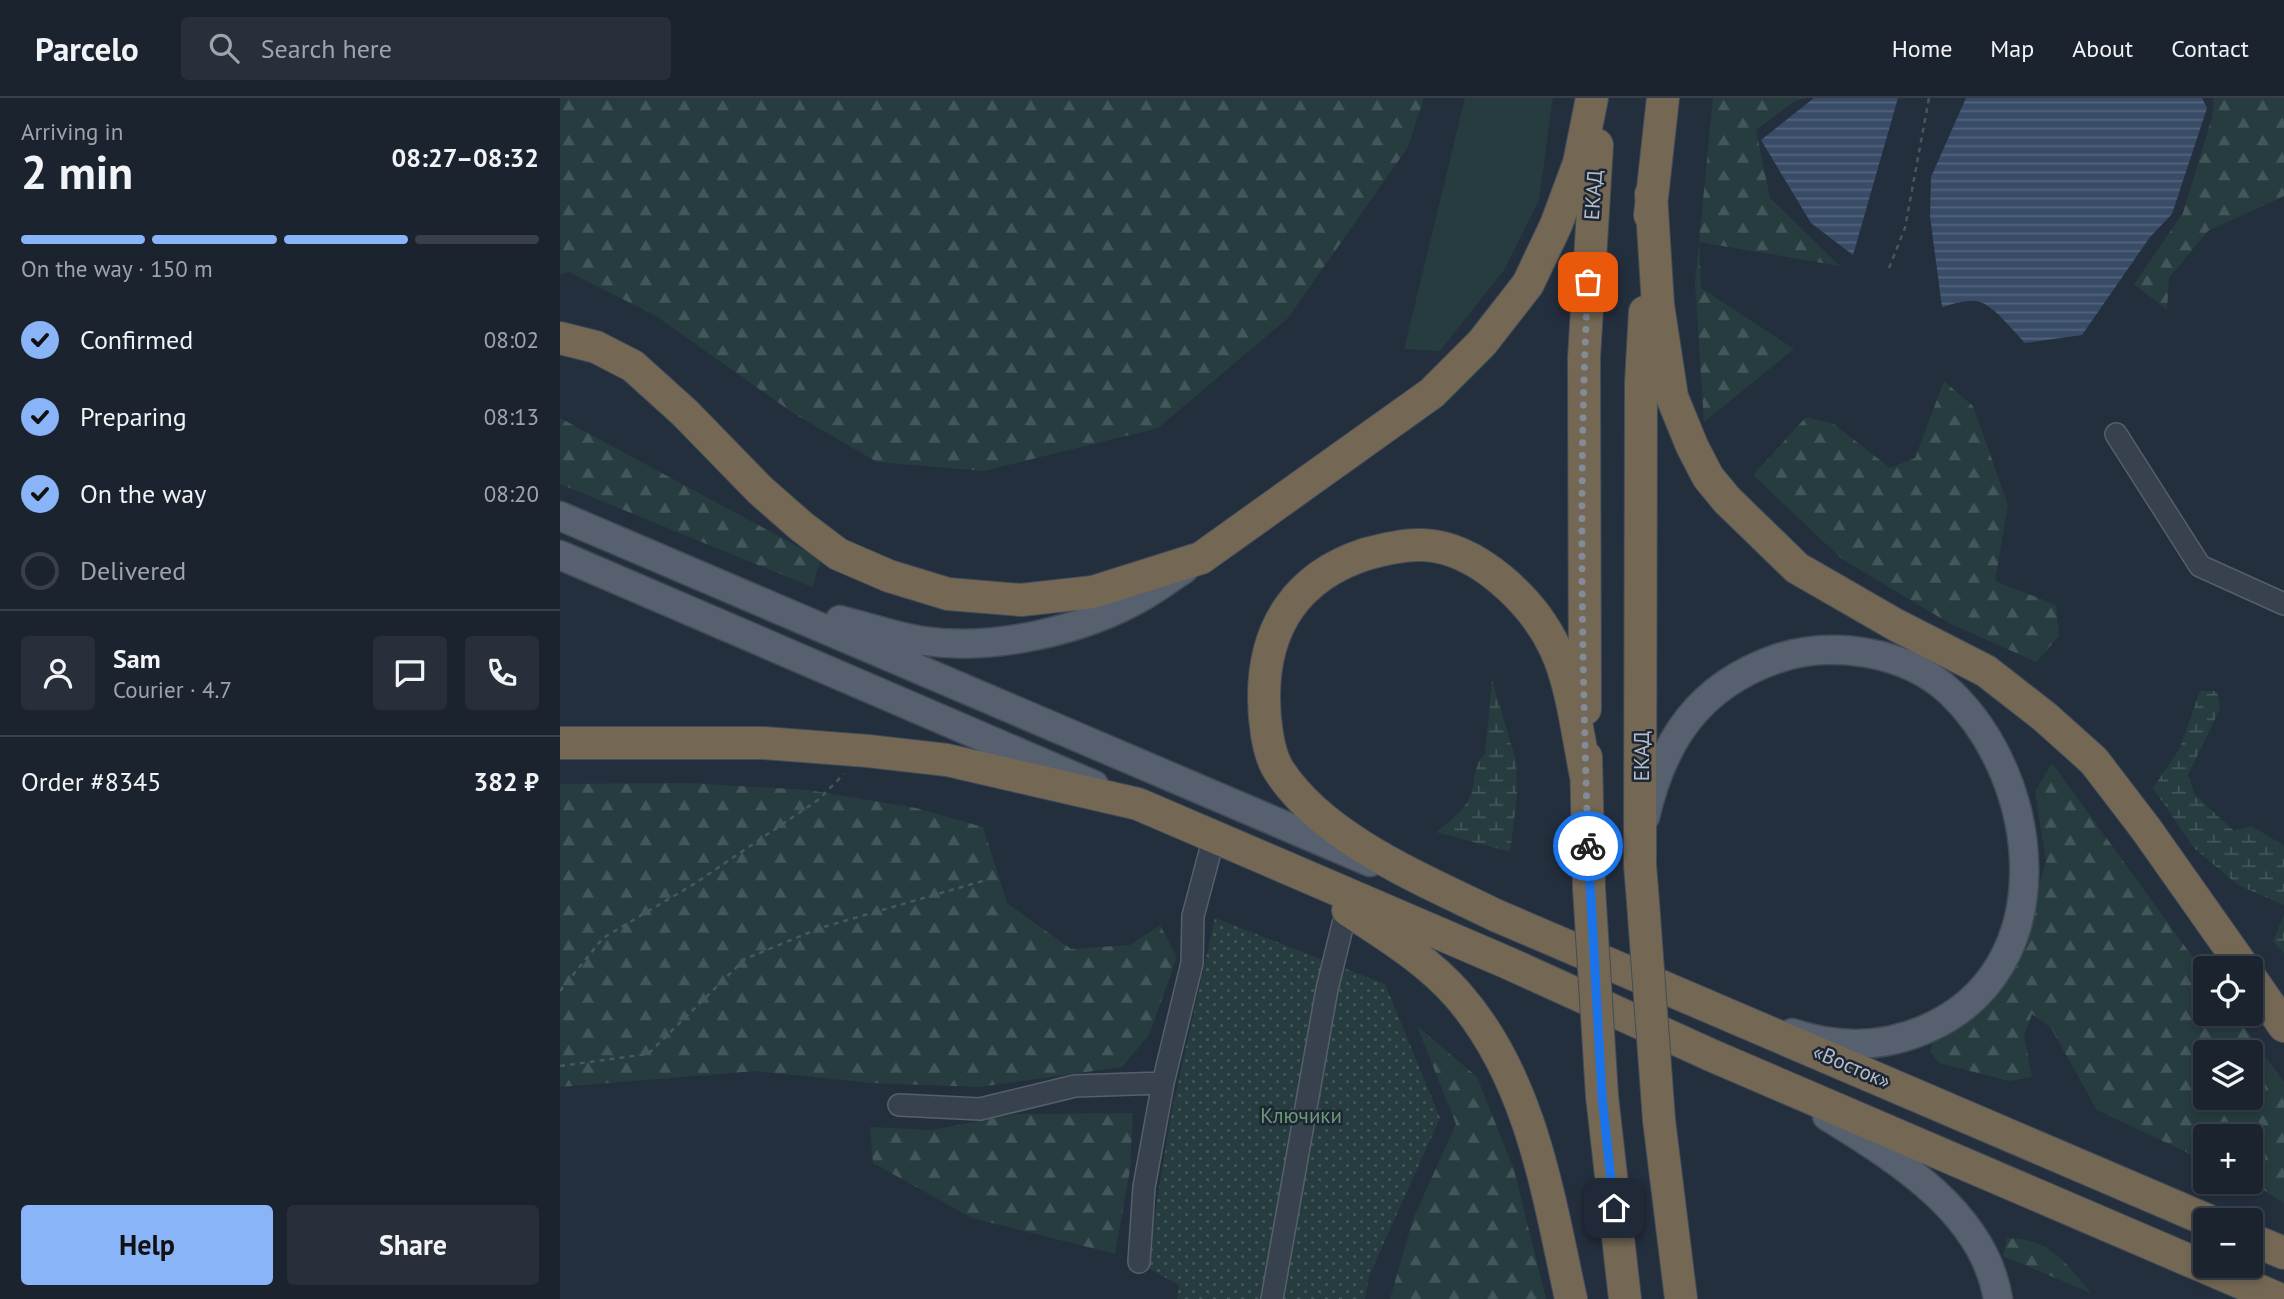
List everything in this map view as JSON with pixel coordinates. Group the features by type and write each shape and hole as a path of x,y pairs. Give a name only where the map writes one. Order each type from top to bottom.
{"highway":[{"path":"560,338 596,347 633,366 685,413 760,490 838,554 889,576 948,594 1021,600 1093,592 1200,558 1432,393 1482,343 1528,284 1556,225 1579,163 1592,98"},
{"name":"ЕКАД","path":"1600,98 1584,358 1586,776 1589,888 1602,1096 1626,1299"},
{"name":"ЕКАД","path":"1663,98 1651,194 1642,383 1640,865 1659,1120 1681,1299"},
{"path":"1651,194 1658,305 1672,397 1692,446 1709,477 1727,500 1797,568 1896,625 1986,671 2045,717 2094,761 2146,829 2236,956"},
{"name":"«Восток»","path":"1586,776 1572,704 1556,648 1518,593 1487,569 1458,553 1424,545 1387,548 1344,562 1322,574 1300,593 1279,623 1264,668 1264,721 1277,767 1301,797 1344,834 1396,866 1495,915 1709,1004 2193,1214"},
{"path":"560,743 764,743 868,751 947,760 1138,804 1283,866 1352,903 1508,962 1713,1056 2279,1299"},
{"path":"1352,903 1417,956 1457,994 1492,1042 1518,1093 1530,1130 1546,1187 1571,1299"},
{"path":"2263,996 2284,1026"},
{"path":"2263,1244 2284,1253"}],"main road":[{"path":"560,516 1495,915"},
{"path":"560,555 1138,804"},
{"path":"757,599 925,641 1009,642 1077,624 1108,612 1142,597 1200,558"},
{"path":"1640,865 1650,796 1664,757 1678,731 1691,713 1719,687 1763,663 1784,656 1819,649 1856,651 1900,663 1948,690 1967,711 1996,757 2011,794 2022,835 2025,894 2009,949 1998,968 1966,1005 1945,1021 1915,1034 1898,1040 1869,1044 1826,1041 1800,1035 1709,1004"},
{"path":"1713,1056 1807,1103 1912,1173 1941,1198 1976,1241 1995,1282 1998,1299"}],"lane":[{"path":"2116,434 2200,566 2284,604"},
{"path":"1139,1262 1144,1187 1163,1083 1192,963 1193,916 1214,837"},
{"path":"1272,1299 1327,989 1352,903"},
{"path":"899,1105 980,1109 1075,1086 1163,1083"}],"path":[{"path":"1889,268 1905,228 1929,98"},
{"path":"560,991 603,938 694,884 818,800 868,751"},
{"path":"560,1066 648,1054 745,959 820,928 986,880"}],"green space":[{"path":"560,98 1424,98 1408,147 1288,318 1158,428 984,471 877,462 793,413 656,316 569,272 560,274"},
{"path":"1465,98 1553,98 1539,200 1504,270 1440,351 1404,349"},
{"path":"1713,98 1806,98 1795,101 1756,130 1770,198 1840,266 1699,242 1701,288 1794,349 1704,422 1695,282"},
{"path":"2214,98 2284,98 2284,196 2208,231 2169,278 2167,310 2134,284 2183,213 2212,117"},
{"path":"1944,381 1973,406 2008,505 1995,581 2056,605 2059,636 2036,662 1949,623 1842,559 1753,475 1806,417 1834,424 1890,468 1915,458"},
{"path":"560,418 821,559 812,587 560,484"},
{"path":"1492,680 1516,761 1517,797 1510,852 1436,832 1458,814 1470,797 1477,766 1485,754"},
{"path":"2200,691 2217,691 2220,709 2188,775 2195,795 2234,831 2252,826 2284,846 2284,905 2238,885 2194,848 2153,788 2180,748"},
{"path":"2052,763 2193,957 2193,1026 2243,1026 2254,1040 2193,1040 2193,1110 2263,1110 2263,1053 2284,1082 2284,1203 2263,1190 2263,1124 2193,1124 2193,1155 2097,1110 2051,1028 2032,1014 2024,1035 2032,1077 2009,1081 1939,1063 1930,1051 1935,1034 1956,1030 2019,964 2046,861 2035,792"},
{"path":"689,783 808,790 916,808 983,827 1007,903 1071,949 1130,945 1160,925 1177,957 1149,1035 1122,1067 979,1087 871,1083 756,1071 560,1087 560,784"},
{"path":"2284,915 2284,953 2273,941"},
{"name":"Ключики","path":"1215,918 1385,984 1440,1118 1369,1276 1365,1299 1177,1299 1179,1285 1146,1267 1172,1110"},
{"path":"1417,1026 1477,1077 1514,1170 1546,1299 1390,1299 1413,1219 1456,1124"},
{"path":"1133,1113 1130,1169 1115,1254 972,1218 873,1163 870,1127 932,1130 1016,1114"},
{"path":"2007,1238 2022,1239 2045,1247 2065,1262 2091,1293 2003,1256"}],"water":[{"path":"1814,98 1898,98 1853,255 1811,223 1761,140"},
{"path":"1966,98 2202,98 2207,108 2172,214 2150,237 2082,335 2025,343 1986,304 1966,301 1942,307 1930,216 1931,177"}],"way so far":[{"path":"1588,282 1584,358 1583,580 1588,846"}],"route":[{"path":"1588,846 1602,1096 1614,1208"}]}
